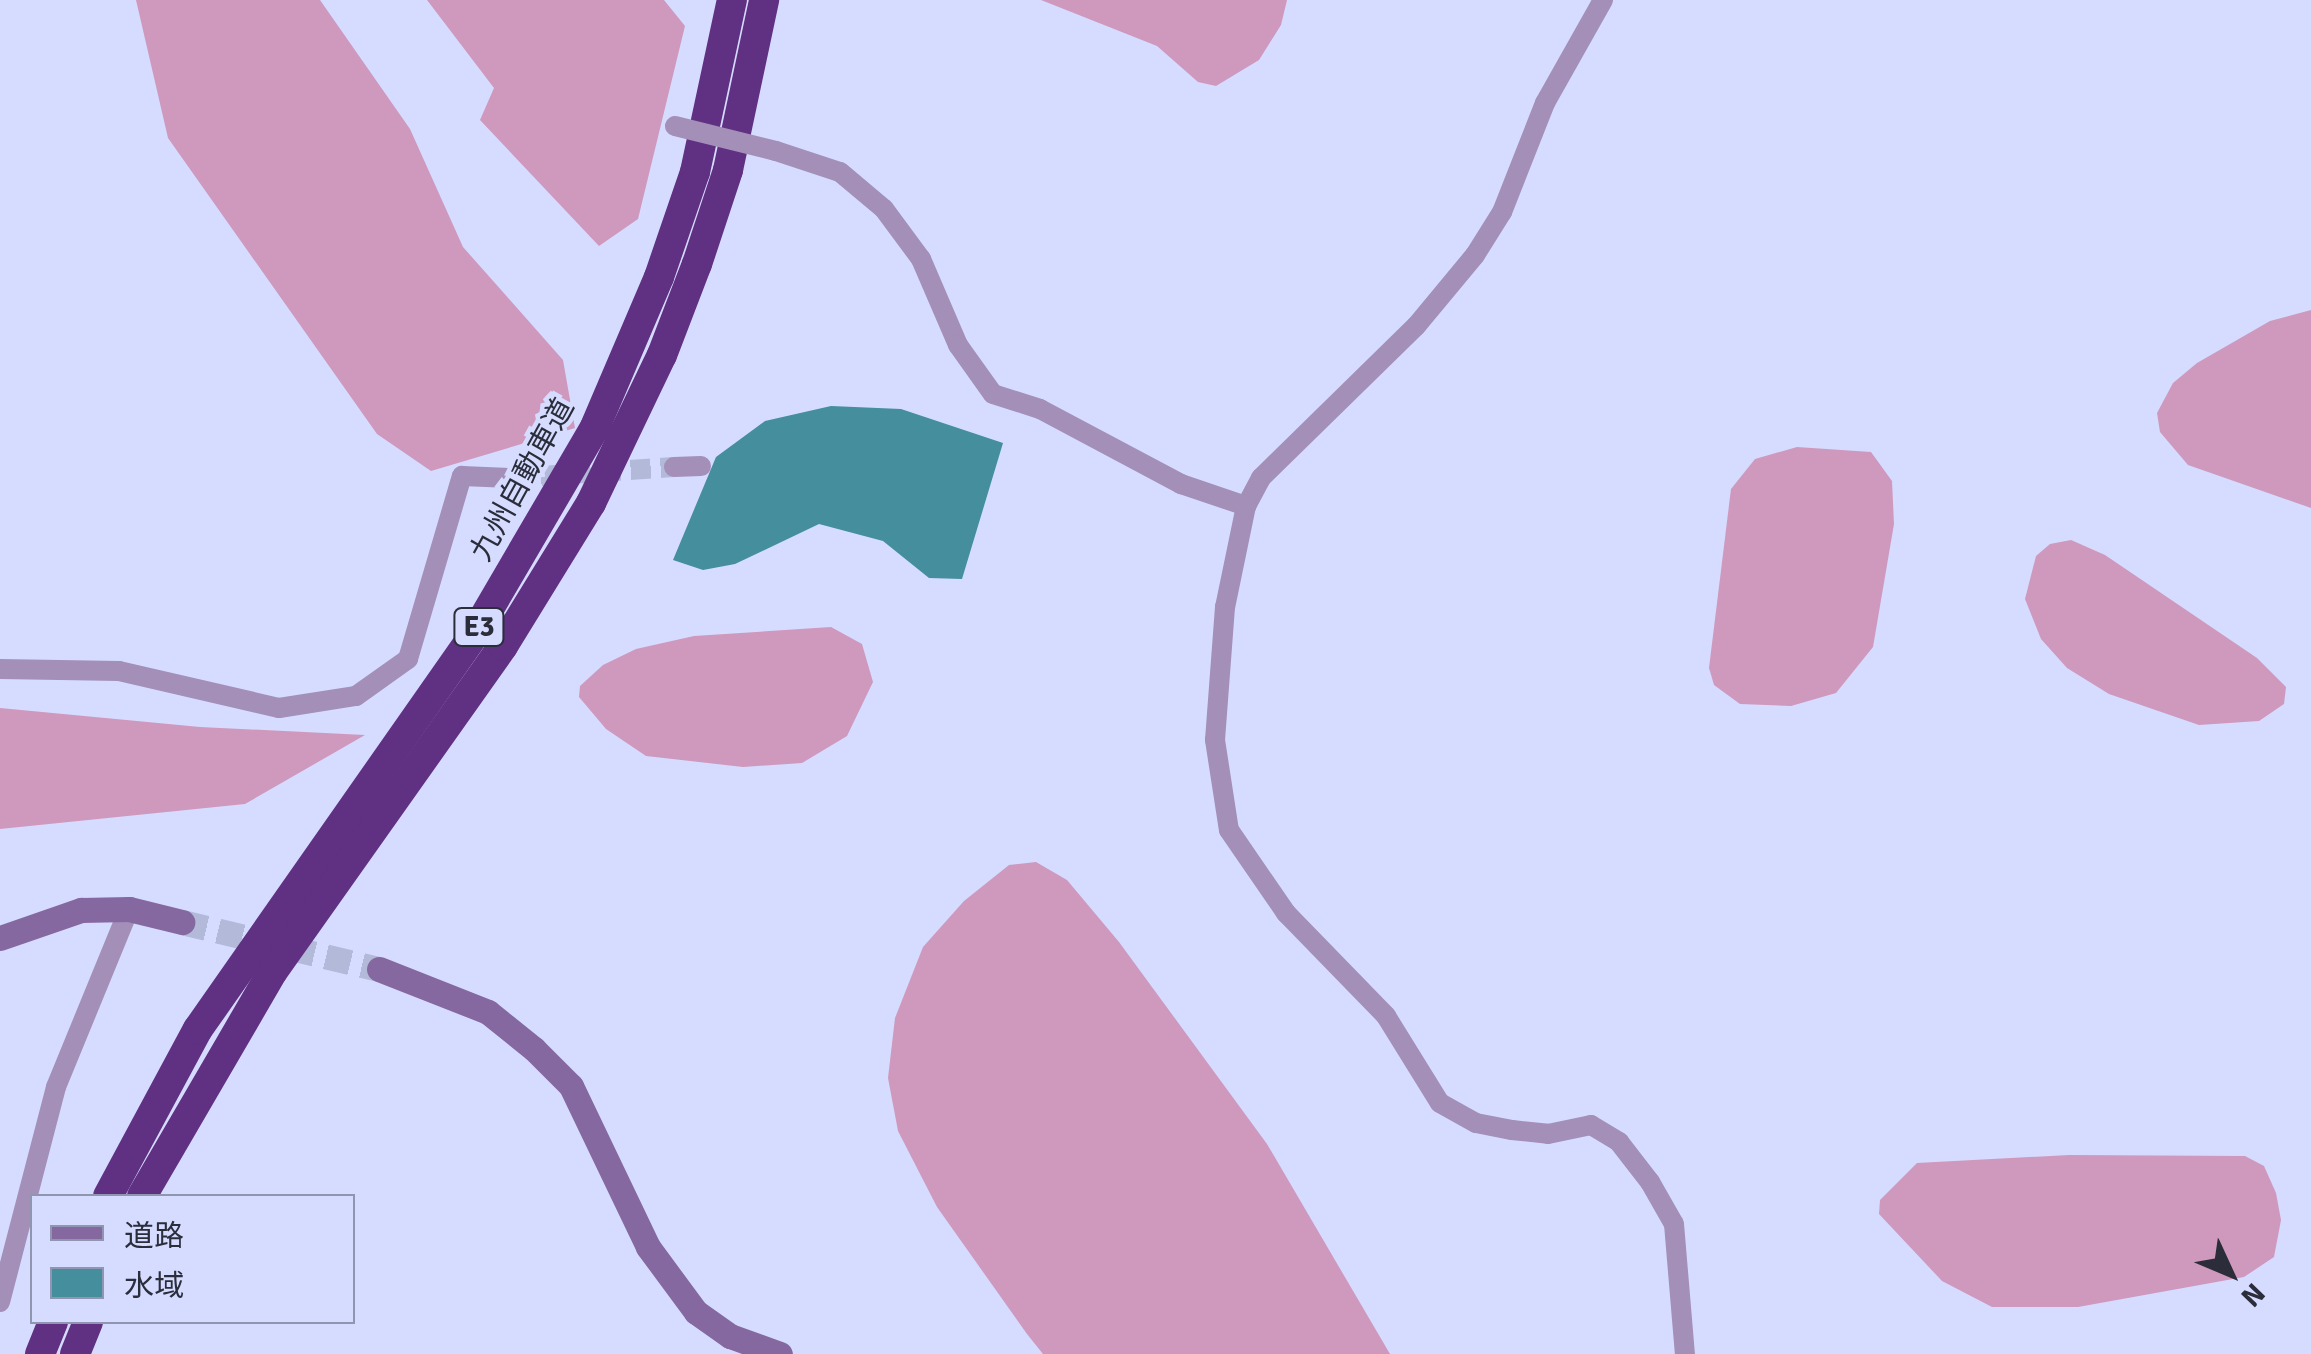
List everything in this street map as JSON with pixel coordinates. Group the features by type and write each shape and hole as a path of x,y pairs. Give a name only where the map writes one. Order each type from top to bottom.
{"highway":[{"name":"九州自動車道","path":"109,1194 198,1028 473,636 595,427 660,277 695,172 732,0"},
{"name":"E3","path":"143,1194 273,970 504,646 591,503 662,355 697,264 728,170 764,0"},
{"path":"40,1354 52,1324"},
{"path":"75,1354 87,1324"}],"street":[{"path":"1603,0 1545,103 1502,212 1475,255 1405,338 1261,478 1246,506 1216,666 1215,740 1230,830 1286,913 1386,1016 1440,1103 1476,1123 1548,1134 1592,1125 1619,1142 1674,1224 1685,1354"},
{"path":"675,126 776,151 840,172 884,209 920,259 958,344 994,394 1040,409 1180,484 1246,506"},
{"path":"674,468 702,466"},
{"path":"0,669 119,671 279,708 356,696 408,659 417,642 462,476 511,478"},
{"path":"0,1302 56,1087 129,909"},
{"path":"0,938 81,910 129,909 182,922"},
{"path":"379,969 488,1012 534,1049 571,1086 648,1247 696,1312 730,1336 780,1354"}],"shaded area":[{"path":"136,0 320,0 410,129 463,247 563,360 575,428 431,471 377,434 168,138"},
{"path":"427,0 664,0 685,26 638,219 599,246 480,120 494,88"},
{"path":"1041,0 1287,0 1281,25 1259,60 1216,86 1198,82 1157,46"},
{"path":"2311,310 2311,508 2188,465 2160,432 2157,413 2173,383 2197,363 2270,321"},
{"path":"1797,447 1871,452 1892,481 1894,524 1873,647 1836,693 1791,706 1740,704 1714,685 1709,668 1731,489 1755,459"},
{"path":"2071,540 2105,555 2257,658 2286,687 2284,704 2259,721 2199,725 2109,694 2067,668 2041,639 2025,599 2036,556 2050,544"},
{"path":"831,627 862,644 873,682 847,736 802,763 743,767 646,756 606,729 579,697 580,686 603,665 636,649 694,636"},
{"path":"0,708 200,727 365,735 245,804 0,829"},
{"path":"1036,862 1067,880 1119,942 1267,1144 1390,1354 1043,1354 1027,1334 937,1207 898,1131 888,1078 895,1018 923,947 964,901 1009,865"},
{"path":"2069,1155 2245,1156 2264,1166 2276,1193 2281,1220 2274,1257 2244,1277 2078,1307 1992,1307 1942,1281 1879,1214 1880,1200 1917,1163"}],"water":[{"path":"831,406 901,409 1003,443 962,579 929,578 883,541 819,524 735,564 703,570 673,560 716,457 765,421"}],"tunnel":[{"path":"511,478 674,467"},
{"path":"182,922 379,969"}]}
